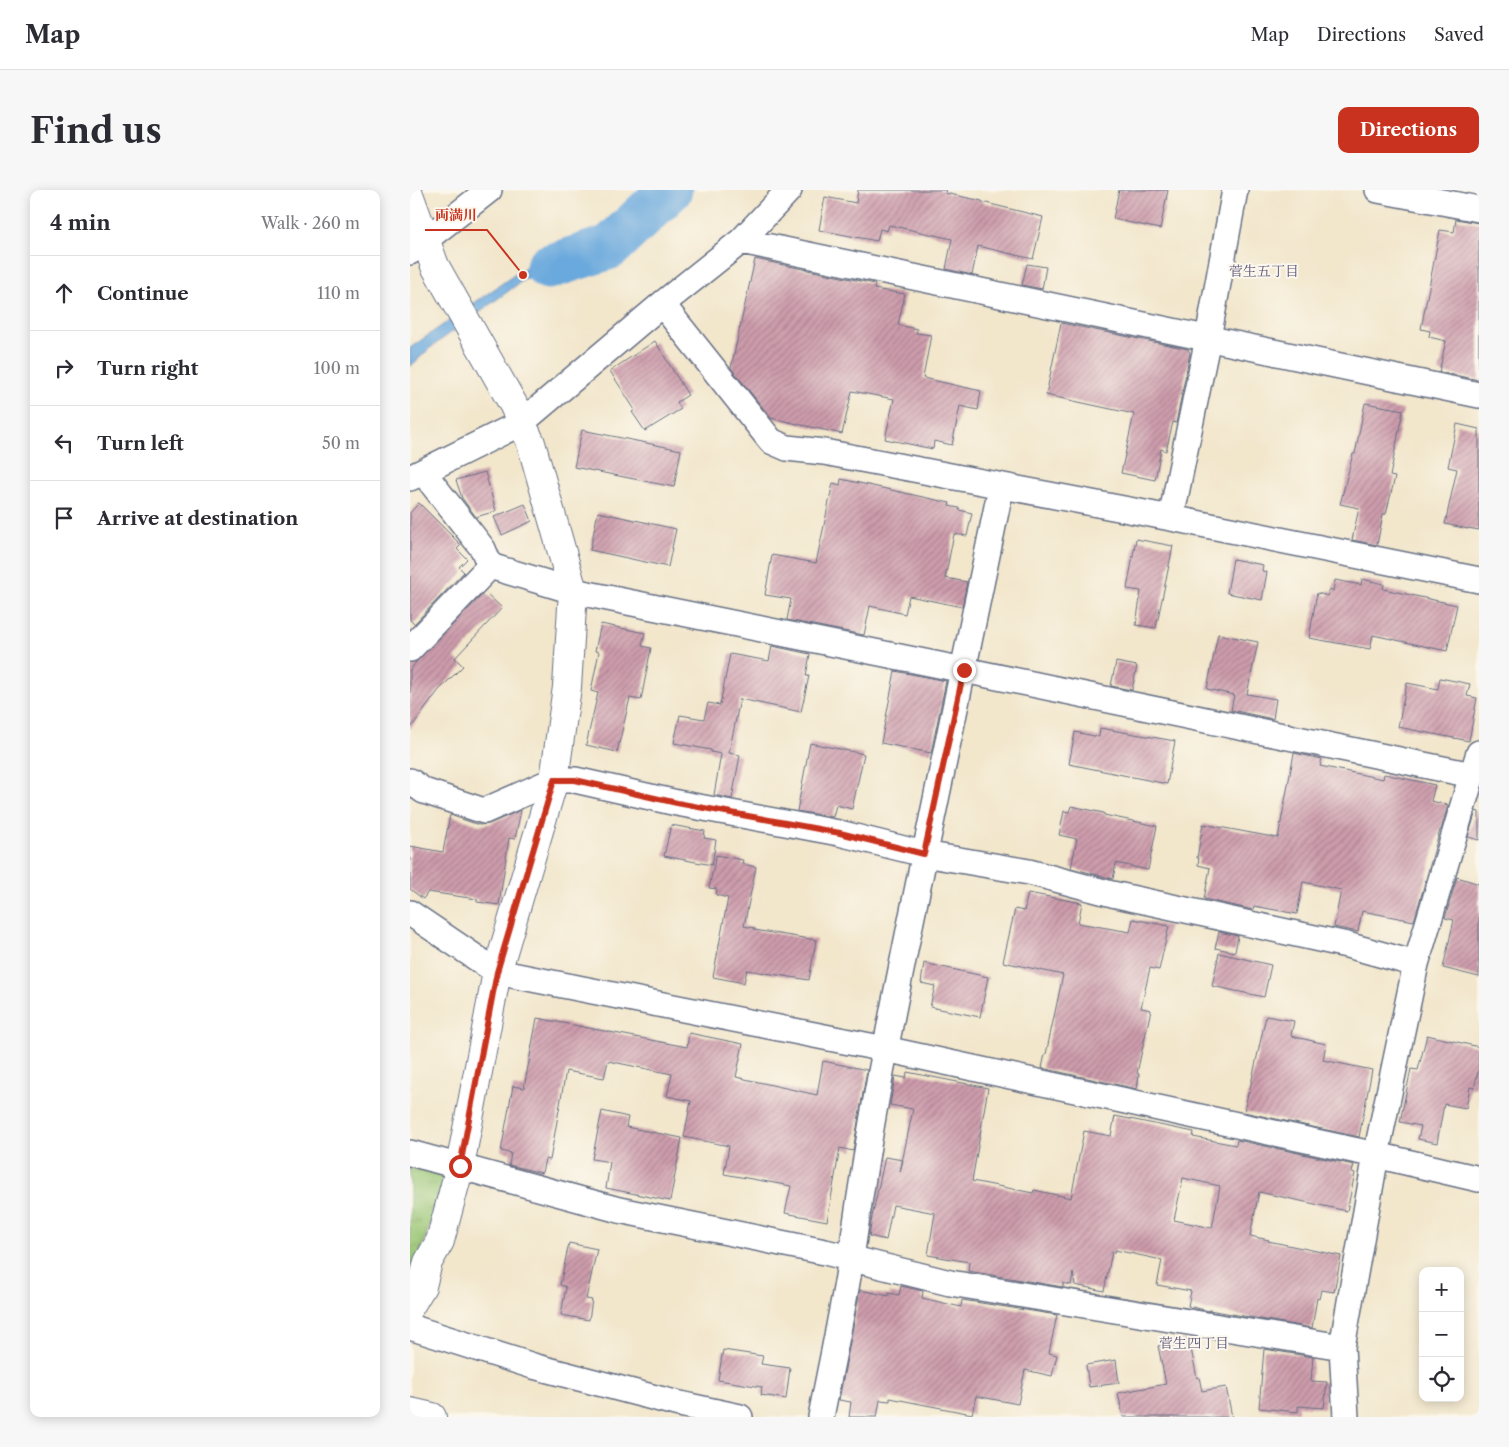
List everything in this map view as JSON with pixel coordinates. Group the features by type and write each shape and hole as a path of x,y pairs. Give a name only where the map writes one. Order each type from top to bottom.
{"street":[{"path":"418,247 490,190"},
{"path":"490,566 483,549 416,475 517,413 662,304 741,241 789,190"},
{"path":"1171,518 1208,338 1235,190"},
{"path":"1378,190 1479,209"},
{"path":"410,197 418,247 435,266 517,413 531,443 573,591 567,687 554,780 497,972 460,1166 440,1241 428,1262 422,1286 410,1306"},
{"path":"741,241 1479,395"},
{"path":"662,304 771,441 787,448 824,452 1171,518 1479,580"},
{"path":"821,1417 851,1260 858,1206 885,1049 1001,487"},
{"path":"490,566 573,591 964,670 1475,764 1416,964 1376,1155 1342,1347 1346,1417"},
{"path":"410,649 490,566"},
{"path":"410,781 424,791 484,811 554,780 575,780 677,803 840,833 924,854 1029,872 1112,894 1346,945 1416,964"},
{"path":"410,913 497,972 885,1049 1479,1179"},
{"path":"410,1153 619,1210 825,1252 851,1260 950,1282 1342,1347"},
{"path":"410,1327 533,1366 675,1403 740,1417"},
{"path":"410,1412 432,1417"}],"green space":[{"path":"410,1166 447,1174 410,1282"}],"water":[{"path":"645,190 664,190 654,197 600,254 525,279 430,348 410,367 410,348 527,266 587,244"}],"building":[{"path":"858,190 946,190 945,193 1043,217 1033,259 978,246 972,275 946,269 952,239 889,225 887,231 880,229 877,241 819,230 825,197 856,203"},
{"path":"1119,190 1168,190 1160,229 1113,219"},
{"path":"1456,219 1479,223 1479,380 1439,372 1446,341 1429,337 1430,331 1421,329 1440,230 1454,232"},
{"path":"755,259 875,284 874,289 905,294 898,325 917,329 916,333 931,335 923,378 981,391 978,410 960,406 952,445 934,441 933,449 885,439 894,399 852,391 842,434 771,418 731,368"},
{"path":"1027,264 1046,267 1042,289 1022,285"},
{"path":"1061,323 1188,349 1190,353 1176,423 1173,422 1166,451 1161,449 1155,480 1121,473 1134,414 1046,395"},
{"path":"655,341 688,395 677,402 681,409 645,431 632,412 635,410 610,371"},
{"path":"1365,403 1403,410 1390,476 1395,477 1386,514 1383,514 1377,545 1352,540 1359,508 1340,504 1353,454 1355,454"},
{"path":"1457,424 1479,429 1479,530 1445,524 1457,469 1448,467"},
{"path":"582,430 681,450 674,487 574,467"},
{"path":"485,472 496,511 476,517 462,498 456,480"},
{"path":"841,479 950,503 949,506 972,513 967,536 954,534 945,578 967,582 962,607 909,596 905,614 870,606 864,635 787,620 791,599 765,595 772,555 816,563 833,483 840,485"},
{"path":"419,503 461,545 457,549 467,559 459,567 464,572 414,624 410,620 410,513"},
{"path":"525,504 532,521 502,535 494,517"},
{"path":"598,512 676,529 668,567 590,550"},
{"path":"1136,539 1173,546 1156,628 1136,625 1141,591 1127,589"},
{"path":"1233,559 1263,565 1262,571 1267,572 1262,600 1227,593"},
{"path":"1362,579 1384,584 1383,589 1457,605 1447,651 1373,635 1370,649 1309,638 1317,593 1328,596 1329,590 1333,591 1335,580 1361,585"},
{"path":"485,592 502,608 455,658 463,666 439,690 410,729 410,670"},
{"path":"601,624 645,633 642,646 651,648 641,700 630,698 617,752 586,745 598,693 591,691 599,652 595,651"},
{"path":"1218,634 1258,642 1247,694 1276,699 1273,719 1231,710 1234,695 1207,689"},
{"path":"772,646 810,654 806,676 809,676 801,712 740,699 729,753 740,755 732,799 714,795 721,754 711,752 711,750 674,743 680,715 704,719 708,703 720,705 730,654 769,661"},
{"path":"1116,662 1137,666 1132,690 1111,686"},
{"path":"895,671 946,681 931,753 881,743"},
{"path":"1440,678 1470,684 1467,696 1477,698 1469,741 1398,727 1407,683 1438,689"},
{"path":"1100,728 1175,741 1167,784 1069,764 1075,732 1099,737"},
{"path":"810,743 864,754 852,809 836,805 833,817 797,811"},
{"path":"1294,753 1322,759 1320,766 1383,779 1384,774 1435,785 1431,801 1448,805 1414,921 1362,911 1358,932 1334,927 1341,890 1303,882 1297,914 1254,906 1253,910 1204,899 1210,868 1198,865 1199,858 1197,858 1203,824 1278,838"},
{"path":"1071,806 1157,826 1148,870 1116,863 1113,879 1071,868 1077,839 1059,835 1064,811 1069,812"},
{"path":"521,810 515,839 509,838 499,905 477,902 477,899 428,892 423,899 410,889 410,846 443,852 450,815 479,825 489,824"},
{"path":"1476,811 1479,812 1479,840 1468,837"},
{"path":"671,825 705,831 704,838 716,840 712,865 664,856"},
{"path":"716,855 743,860 742,864 756,867 744,926 754,928 754,930 816,940 809,980 747,970 744,983 713,977 728,898 716,895 717,889 709,888"},
{"path":"1457,877 1479,884 1479,977 1443,968 1454,920 1445,918"},
{"path":"1028,893 1082,903 1078,923 1130,932 1133,919 1169,926 1159,970 1150,968 1141,1008 1151,1010 1137,1073 1139,1074 1137,1089 1042,1068 1063,975 1003,962 1015,909 1024,911"},
{"path":"1219,932 1238,936 1235,952 1215,948"},
{"path":"1219,953 1271,965 1264,997 1212,986"},
{"path":"924,963 988,977 980,1017 930,1007 935,986 921,983"},
{"path":"1266,1016 1294,1021 1291,1036 1326,1044 1323,1060 1372,1070 1359,1137 1244,1112"},
{"path":"537,1018 687,1047 689,1033 743,1044 736,1077 817,1095 823,1061 867,1070 853,1151 840,1148 827,1221 785,1213 791,1186 724,1174 729,1146 684,1137 691,1101 667,1096 672,1074 608,1061 604,1078 566,1071 550,1160 545,1159 542,1173 509,1165 511,1153 501,1151 513,1086 524,1088"},
{"path":"1427,1035 1479,1047 1479,1068 1474,1088 1470,1087 1466,1108 1444,1104 1437,1143 1418,1139 1421,1126 1400,1122 1411,1069 1418,1070"},
{"path":"907,1072 988,1088 972,1181 1033,1193 1034,1190 1071,1198 1084,1131 1111,1136 1115,1116 1194,1132 1193,1137 1236,1145 1237,1140 1354,1165 1352,1172 1355,1173 1347,1211 1259,1192 1250,1236 1341,1256 1334,1292 1321,1290 1319,1299 1317,1298 1312,1328 1188,1306 1191,1291 1157,1285 1162,1260 1115,1250 1115,1252 1112,1252 1104,1291 1075,1285 1073,1273 1071,1285 1063,1283 1063,1287 968,1271 969,1262 928,1255 935,1213 893,1205 886,1240 869,1236 885,1157 902,1160 913,1109 890,1105 895,1076 906,1078","holes":["1183,1178 1220,1186 1212,1228 1174,1220"]},
{"path":"602,1111 628,1117 626,1127 682,1138 670,1201 606,1188 610,1162 592,1159"},
{"path":"569,1243 597,1249 586,1299 592,1300 589,1320 561,1315 566,1287 560,1285"},
{"path":"901,1286 923,1291 922,1298 961,1307 962,1300 1057,1315 1049,1353 1057,1355 1052,1376 1025,1370 1018,1404 976,1396 972,1414 890,1398 890,1401 880,1400 877,1417 849,1417 851,1402 839,1400 860,1290 889,1296 889,1293 899,1295"},
{"path":"1189,1339 1197,1378 1199,1377 1202,1391 1226,1387 1232,1417 1123,1417 1118,1393 1166,1384 1158,1346"},
{"path":"1264,1349 1313,1357 1311,1381 1327,1382 1324,1408 1298,1406 1298,1412 1259,1408"},
{"path":"723,1350 763,1356 761,1364 790,1368 786,1399 761,1395 762,1387 718,1380"},
{"path":"1116,1360 1119,1383 1089,1387 1086,1365"}],"waterway":[{"path":"548,267 610,247 670,190"}],"place":[{"name":"両満川","path":"523,275"}],"district":[{"name":"菅生五丁目","path":"1264,271"},
{"name":"菅生四丁目","path":"1194,1343"}],"route":[{"path":"460,1166 497,972 554,780 575,780 677,803 840,833 924,854 964,670"}]}
